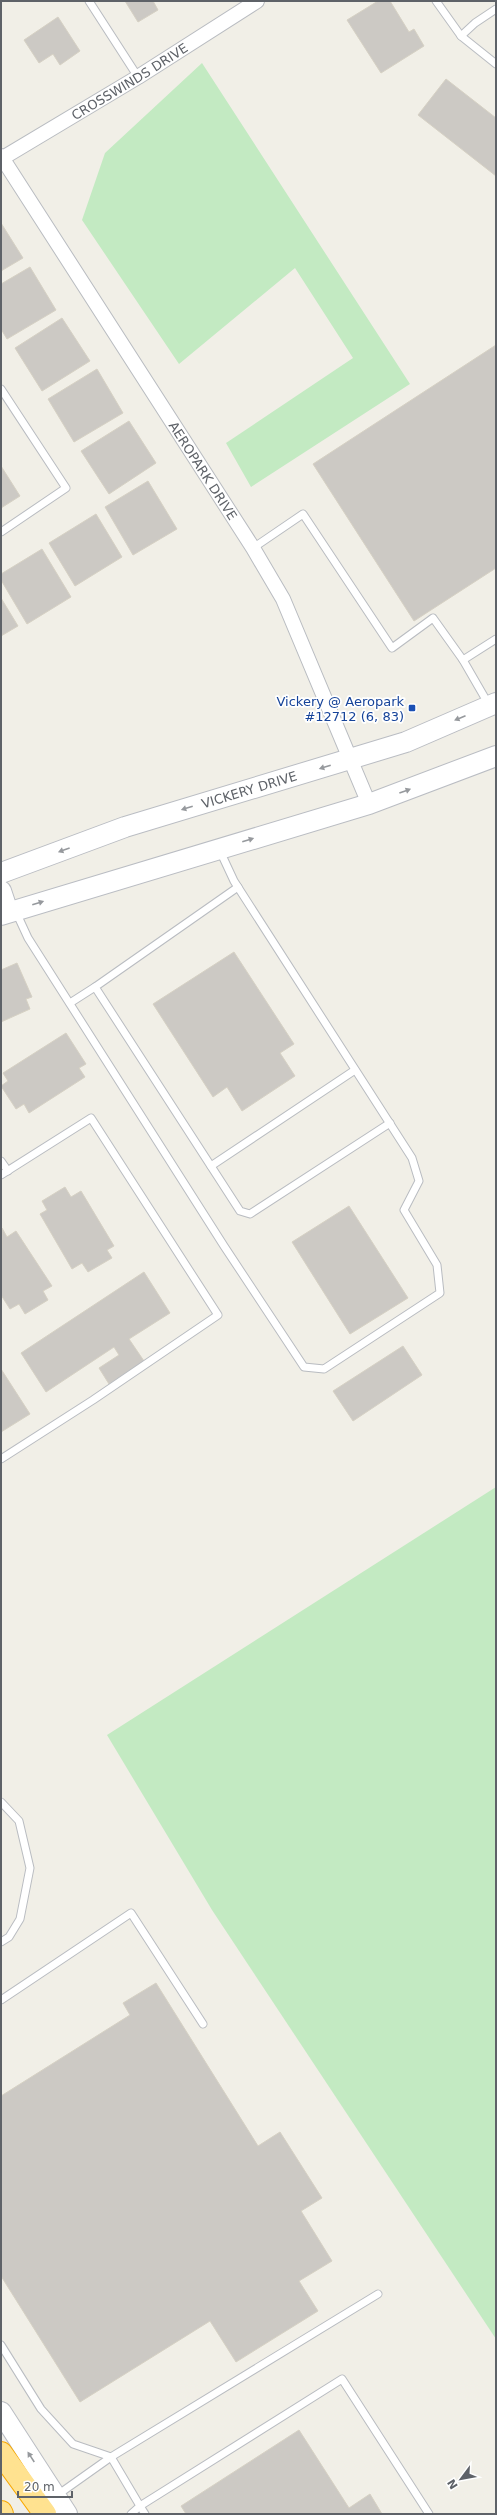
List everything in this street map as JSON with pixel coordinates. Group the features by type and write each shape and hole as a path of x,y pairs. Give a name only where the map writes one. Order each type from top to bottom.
{"highway":[{"path":"1,2453 51,2505"}],"main road":[{"name":"VICKERY DRIVE","path":"1,873 125,827 406,742 493,704"},
{"path":"1,891 8,912 369,804 496,756"},
{"path":"1,2412 51,2505 67,2514"}],"street":[{"name":"CROSSWINDS DRIVE","path":"2,158 138,77 257,1"},
{"name":"AEROPARK DRIVE","path":"2,158 253,548 283,599 352,759 369,804"}],"lane":[{"path":"89,1 138,77"},
{"path":"436,1 461,36 496,64"},
{"path":"461,36 475,23 496,9"},
{"path":"1,389 66,488 1,532"},
{"path":"253,548 303,514 392,648 433,618 493,704"},
{"path":"463,660 496,639"},
{"path":"8,912 28,938 224,1246 304,1367 324,1369 440,1293 437,1265 404,1210 419,1181 412,1158 238,887 219,849"},
{"path":"70,1003 238,887"},
{"path":"95,987 240,1212 250,1214 390,1124"},
{"path":"210,1166 355,1070"},
{"path":"1,1175 91,1118 218,1315 93,1400 1,1459"},
{"path":"1,1161 8,1171"},
{"path":"1,1802 19,1821 30,1868 20,1919 9,1937 1,1942"},
{"path":"1,2000 131,1913 203,2024"},
{"path":"51,2505 111,2457 378,2294"},
{"path":"1,2345 41,2409 73,2444 111,2457 145,2514"},
{"path":"131,2514 140,2506 342,2379 429,2514"}],"green space":[{"path":"202,63 410,384 251,487 226,443 353,358 295,268 179,364 82,220 105,153"},
{"path":"496,1487 496,2339 212,1910 107,1735"}],"building":[{"path":"125,1 153,1 158,10 138,22"},
{"path":"378,1 390,1 409,32 414,29 424,46 381,73 347,20"},
{"path":"58,17 80,51 60,65 53,54 39,63 24,40"},
{"path":"446,79 496,118 496,176 418,115"},
{"path":"1,223 23,258 1,271"},
{"path":"30,267 56,310 7,339 1,329 1,284"},
{"path":"62,318 90,361 42,391 15,348"},
{"path":"496,345 496,568 414,621 313,464"},
{"path":"97,369 123,413 74,442 48,399"},
{"path":"129,421 156,463 109,494 81,451"},
{"path":"1,466 20,496 1,508"},
{"path":"148,481 177,529 133,555 105,507"},
{"path":"96,514 122,557 75,586 49,543"},
{"path":"42,549 71,597 27,624 1,580 1,574"},
{"path":"1,598 18,626 1,636"},
{"path":"234,952 294,1044 280,1053 295,1076 242,1111 227,1087 213,1097 153,1004"},
{"path":"17,963 32,997 26,999 30,1009 1,1022 1,970"},
{"path":"66,1033 86,1064 79,1068 85,1077 29,1113 24,1104 16,1109 1,1086 8,1081 3,1073"},
{"path":"65,1187 71,1197 81,1191 114,1246 107,1250 112,1258 88,1272 82,1263 72,1269 40,1214 47,1210 42,1201"},
{"path":"349,1206 408,1298 350,1334 292,1242"},
{"path":"2,1228 7,1237 16,1231 52,1286 43,1291 48,1300 25,1314 19,1304 10,1309 1,1295"},
{"path":"144,1272 170,1313 129,1339 144,1361 109,1384 99,1368 119,1355 114,1347 46,1392 21,1353"},
{"path":"403,1346 422,1375 353,1421 333,1391"},
{"path":"1,1369 30,1414 1,1432"},
{"path":"156,1983 258,2146 280,2132 322,2198 301,2211 332,2261 299,2281 318,2311 236,2362 210,2321 80,2402 1,2276 1,2096 130,2015 123,2003"},
{"path":"299,2430 349,2508 370,2494 382,2514 186,2514 181,2506"}],"place":[{"name":"Vickery @ Aeropark #12712 (6, 83)","path":"412,708"}]}
